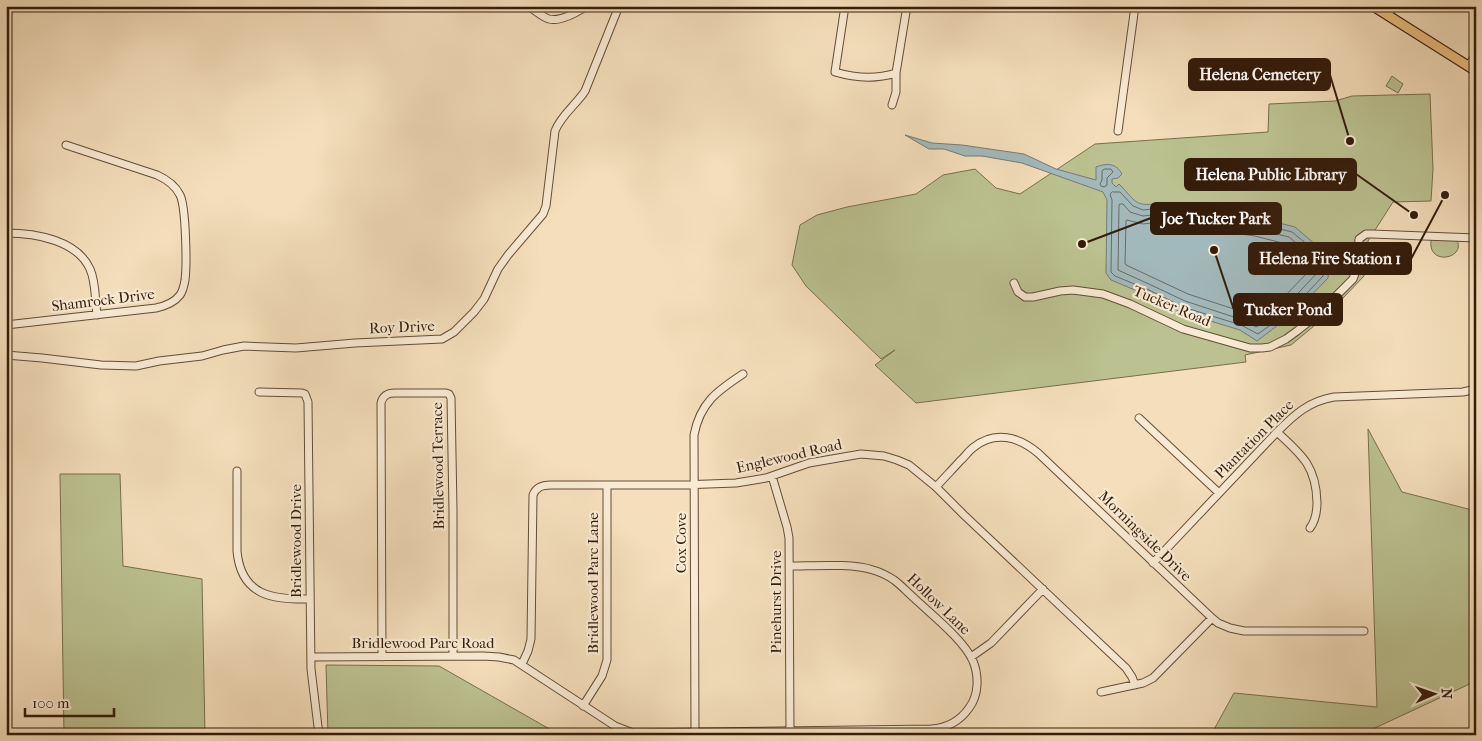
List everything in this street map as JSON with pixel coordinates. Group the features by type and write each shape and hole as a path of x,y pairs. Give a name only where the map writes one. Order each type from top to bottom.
{"main road":[{"path":"1373,6 1472,68"}],"street":[{"path":"528,6 546,18 555,20 587,6"},
{"name":"Roy Drive","path":"6,355 101,365 136,366 202,356 244,346 296,348 372,342 438,340 447,337 465,322 484,300 498,269 543,214 546,206 555,131 560,121 585,91 619,6"},
{"path":"845,6 835,72 849,76 868,77 896,73"},
{"path":"892,105 896,92 896,73 907,6"},
{"path":"1118,131 1135,6"},
{"path":"1385,14 1396,6"},
{"path":"1472,68 1476,55"},
{"name":"Shamrock Drive","path":"6,325 156,308 168,304 183,290 185,279 185,244 183,204 178,191 163,178 66,145"},
{"path":"6,233 29,234 64,245 78,252 85,260 91,272 97,315"},
{"name":"Tucker Road","path":"1014,283 1018,292 1025,297 1073,290 1103,294 1189,331 1250,348 1262,348 1286,339 1298,331 1353,279 1357,268 1359,239 1366,234 1476,238"},
{"name":"Cox Cove","path":"694,732 694,435 699,416 714,394 743,374"},
{"name":"Plantation Place","path":"1153,563 1277,432 1294,415 1309,405 1324,399 1351,396 1476,390"},
{"name":"Bridlewood Drive","path":"259,392 302,392 305,394 308,402 311,669 319,735"},
{"name":"Plantation Place","path":"1463,392 1476,394"},
{"name":"Bridlewood Terrace","path":"382,657 381,403 382,399 389,393 446,393 451,398 453,656"},
{"path":"1139,418 1219,493"},
{"path":"1277,432 1304,459 1314,479 1317,515 1310,528"},
{"name":"Morningside Drive","path":"936,487 981,442 1001,437 1019,440 1029,445 1038,453 1218,623 1244,632 1364,631"},
{"name":"Englewood Road","path":"522,664 528,651 532,633 532,503 534,491 537,488 544,485 736,484 772,476 820,460 873,454 909,465 936,487 964,516 1126,668 1132,676 1135,685"},
{"path":"237,471 238,560 242,572 250,584 260,592 271,597 310,599"},
{"name":"Pinehurst Drive","path":"772,476 790,538 790,731"},
{"name":"Bridlewood Parc Lane","path":"583,706 602,676 607,660 607,485"},
{"name":"Hollow Lane","path":"694,732 931,729 954,723 974,700 977,689 976,673 971,657 958,640 894,580 874,570 855,567 790,566"},
{"path":"971,657 991,643 1043,589"},
{"path":"1101,692 1135,685 1148,681 1157,675 1212,618"},
{"name":"Bridlewood Parc Road","path":"311,657 453,656 509,658 522,664 615,726 628,732 694,732"}],"green space":[{"path":"1392,76 1403,84 1398,93 1386,86"},
{"path":"1430,94 1433,169 1431,201 1393,202 1368,241 1364,276 1326,316 1291,345 1245,355 1246,362 916,403 875,365 895,350 881,359 806,286 792,265 800,225 817,215 847,207 916,194 943,175 975,169 996,188 1020,194 1095,144 1268,132 1269,104 1335,101 1352,96"},
{"path":"1433,239 1457,240 1458,247 1456,252 1446,257 1440,257 1432,249 1431,241"},
{"path":"1368,429 1402,492 1476,511 1476,681 1360,735 1211,735 1234,693 1377,707"},
{"path":"60,474 120,474 123,566 202,579 205,735 64,735"},
{"path":"326,665 439,666 560,735 328,735"}],"water":[{"path":"905,135 932,143 962,145 1024,154 1056,169 1096,180 1096,167 1111,165 1120,170 1122,174 1118,178 1112,179 1112,183 1116,187 1119,184 1134,200 1141,204 1160,203 1259,218 1295,227 1330,257 1328,278 1294,313 1257,341 1240,330 1181,312 1111,280 1106,273 1107,200 1103,192 1022,163 982,156 965,156 944,149 929,149"}],"place":[{"name":"Helena Cemetery","path":"1350,141"},
{"name":"Helena Fire Station 1","path":"1445,195"},
{"name":"Helena Public Library","path":"1414,215"},
{"name":"Joe Tucker Park","path":"1082,244"},
{"name":"Tucker Pond","path":"1214,250"}]}
